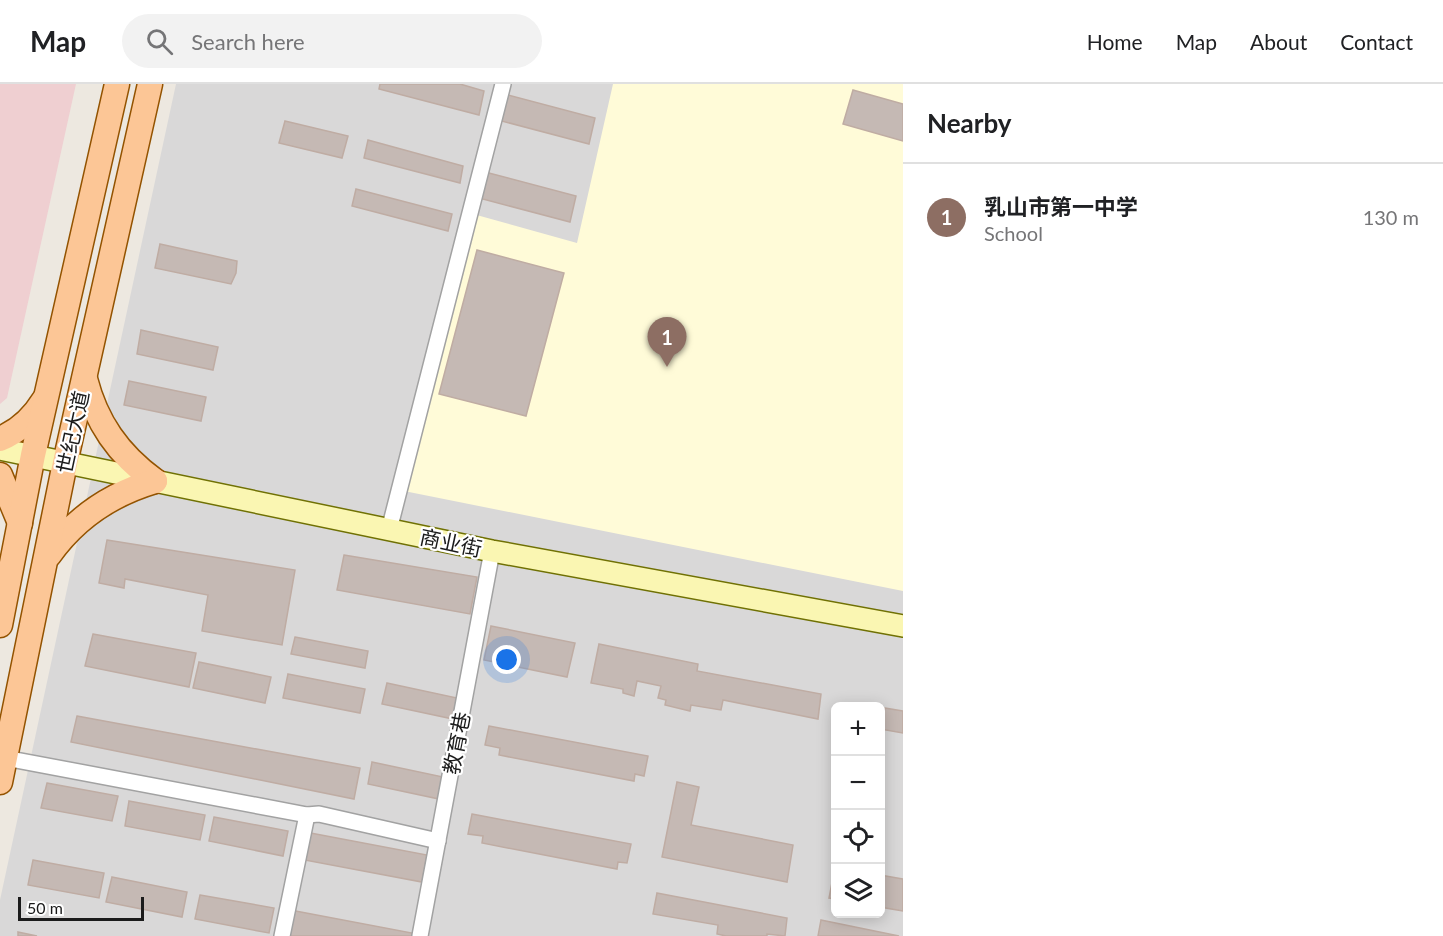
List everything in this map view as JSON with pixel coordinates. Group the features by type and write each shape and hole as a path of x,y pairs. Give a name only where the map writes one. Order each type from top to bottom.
{"main road":[{"name":"世纪大道","path":"0,625 33,455 117,84"},
{"name":"世纪大道","path":"0,782 84,377 150,84"},
{"path":"84,377 97,414 106,431 128,459 155,480"},
{"path":"0,439 22,427 40,407 46,396"},
{"path":"0,475 20,523"},
{"path":"45,561 57,544 86,514 120,493 155,480"}],"street":[{"path":"389,530 503,84"},
{"name":"商业街","path":"0,449 492,551 903,626"},
{"name":"教育巷","path":"420,936 492,551"},
{"path":"5,758 307,815 319,814 438,841"},
{"path":"282,936 307,815"}],"shaded area":[{"path":"0,84 76,84 7,398 0,404"},
{"path":"176,84 903,84 903,936 0,936 0,900"},
{"path":"613,84 903,84 903,591 399,490 473,214 577,243"}],"building":[{"path":"380,84 460,84 484,91 479,115 379,89"},
{"path":"853,90 903,104 903,141 843,124"},
{"path":"504,94 595,118 589,144 498,120"},
{"path":"285,121 348,136 342,158 279,143"},
{"path":"368,140 463,166 460,183 364,158"},
{"path":"485,172 576,196 570,222 479,198"},
{"path":"356,189 452,214 448,231 352,206"},
{"path":"160,244 237,261 236,273 231,284 155,268"},
{"path":"477,250 564,273 526,416 439,394"},
{"path":"141,330 218,347 213,370 137,354"},
{"path":"129,381 206,397 201,421 124,405"},
{"path":"107,540 295,570 282,645 202,631 208,595 125,579 124,588 99,583"},
{"path":"344,555 477,577 470,614 337,590"},
{"path":"491,626 575,643 567,677 484,660"},
{"path":"93,634 196,653 189,687 85,666"},
{"path":"295,637 368,651 365,668 291,654"},
{"path":"599,644 698,664 697,671 821,694 818,719 723,700 721,710 691,705 690,711 665,705 666,700 658,698 661,686 637,681 634,696 623,693 623,689 591,683"},
{"path":"199,662 271,677 265,703 193,688"},
{"path":"288,674 365,689 360,713 283,698"},
{"path":"387,683 457,698 453,719 382,704"},
{"path":"885,708 903,711 903,733 885,730"},
{"path":"77,716 360,768 354,799 71,742"},
{"path":"489,726 648,756 644,776 635,774 634,781 499,755 500,748 485,745"},
{"path":"372,762 443,777 439,799 368,784"},
{"path":"677,782 699,787 691,825 793,845 787,882 662,857"},
{"path":"47,783 118,796 112,821 41,808"},
{"path":"129,801 205,815 200,840 125,826"},
{"path":"472,814 631,844 627,863 618,862 617,869 482,843 483,836 468,834"},
{"path":"214,817 288,831 283,856 209,841"},
{"path":"300,831 427,855 422,882 294,858"},
{"path":"33,860 104,873 99,898 28,885"},
{"path":"885,876 903,879 903,911 885,908"},
{"path":"112,877 187,892 182,917 106,902"},
{"path":"657,893 787,918 785,936 767,934 767,936 726,936 717,934 718,925 653,914"},
{"path":"200,895 274,908 269,933 195,919"},
{"path":"285,909 412,933 412,936 280,936"},
{"path":"821,920 899,936 818,936"},
{"path":"18,932 37,936 18,936"}],"place":[{"name":"乳山市第一中学","path":"667,367"}]}
